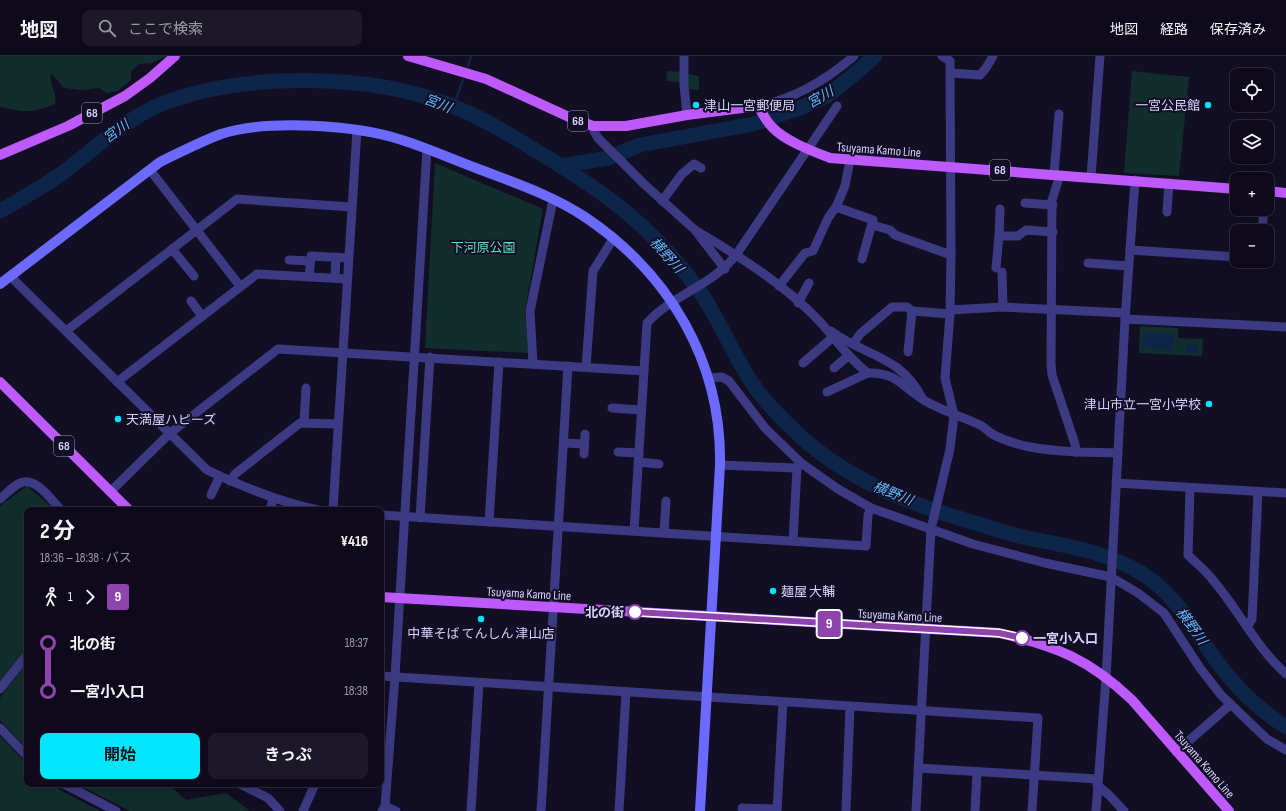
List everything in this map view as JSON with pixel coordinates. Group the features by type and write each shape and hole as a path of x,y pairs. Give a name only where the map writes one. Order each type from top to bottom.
{"main road":[{"name":"68","path":"0,155 62,128 126,96 150,78 175,56"},
{"name":"68","path":"408,56 429,59 486,79 569,117 593,126 626,126 687,115 760,109"},
{"name":"Tsuyama Kamo Line","path":"760,109 771,126 807,149 830,158 1057,174 1230,188"},
{"path":"1274,192 1286,193"},
{"name":"68","path":"0,382 126,507"},
{"name":"Tsuyama Kamo Line","path":"384,597 924,630 999,633 1026,639 1075,656 1106,678 1132,700 1229,811"}],"street":[{"path":"684,56 684,85 687,115"},
{"path":"916,811 924,630 931,526 950,449 954,415 944,378 950,312 952,173 950,167 951,58 942,56"},
{"path":"951,73 980,75 993,56"},
{"path":"1091,177 1100,56"},
{"path":"760,109 802,92 849,57"},
{"path":"634,531 647,323 675,301 722,271 736,255 807,149 838,106"},
{"path":"1058,114 1057,174 1053,205 1051,364 1052,375 1075,444 1076,452"},
{"path":"0,284 160,162 188,148 223,134 253,128 295,125 357,130 402,140 552,200 584,217 613,239 638,261 675,301 695,342 709,378 720,427 720,465 700,811"},
{"path":"593,126 598,138 662,201 695,230 736,255 779,286 822,325 839,337 884,359 904,373 912,382 922,399"},
{"path":"332,507 357,130"},
{"path":"396,811 384,808 394,676 427,149"},
{"path":"779,286 805,253 813,251 828,218 836,207 848,177 850,160"},
{"path":"662,201 688,168 694,164 701,168"},
{"path":"150,170 240,286"},
{"path":"1096,811 1106,678 1125,316 1135,180"},
{"path":"1168,212 1169,183"},
{"path":"66,331 237,199 351,207"},
{"path":"533,364 530,311 552,200"},
{"path":"1025,203 1053,205"},
{"path":"836,207 873,220 862,259"},
{"path":"1000,209 999,270 1003,307"},
{"path":"872,224 890,230 895,235 951,255"},
{"path":"695,230 722,271"},
{"path":"999,236 1018,236 1026,230 1053,232"},
{"path":"586,367 593,271 613,239"},
{"path":"172,249 194,276"},
{"path":"1130,250 1230,257"},
{"path":"309,277 310,256 348,258"},
{"path":"334,278 336,257"},
{"path":"289,260 310,261"},
{"path":"1088,263 1128,266"},
{"path":"117,382 257,274 347,279"},
{"path":"11,276 17,284 207,470 273,499 306,507"},
{"path":"798,303 809,283"},
{"path":"191,301 202,316"},
{"path":"853,344 860,334 892,307 908,307 912,311 950,312 1003,307 1286,327"},
{"path":"908,352 912,311"},
{"path":"822,325 848,356 868,373"},
{"path":"803,363 832,338"},
{"path":"110,492 170,434 278,349 644,371"},
{"path":"834,368 848,356"},
{"path":"420,518 430,357"},
{"path":"879,372 884,359"},
{"path":"489,522 499,362"},
{"path":"541,811 568,366"},
{"path":"827,392 868,373 879,372 892,376 922,399 954,415 982,426 992,434 1020,444 1048,450 1118,453"},
{"path":"709,378 722,377 729,381 765,428 799,465 871,508 931,526 973,544 1045,563 1111,577 1138,593 1164,613 1200,668 1222,695 1267,739 1286,750"},
{"path":"304,422 306,388"},
{"path":"612,408 641,410"},
{"path":"230,481 235,474 300,423 338,424"},
{"path":"584,454 585,434"},
{"path":"564,443 584,444"},
{"path":"618,452 659,464"},
{"path":"720,465 799,465"},
{"path":"793,541 799,465"},
{"path":"211,495 220,476"},
{"path":"0,499 20,483 26,482 34,484 58,507"},
{"path":"1116,483 1286,493"},
{"path":"1190,488 1188,555 1212,579 1277,666 1286,674"},
{"path":"1247,627 1252,618 1258,492"},
{"path":"271,507 273,499"},
{"path":"664,533 666,500"},
{"path":"384,515 866,546 868,515 871,508"},
{"path":"0,690 24,659"},
{"path":"384,676 1038,718 1032,811"},
{"path":"471,811 479,683"},
{"path":"619,811 626,692"},
{"path":"742,808 777,810 783,702"},
{"path":"1176,752 1231,704"},
{"path":"846,811 850,706"},
{"path":"0,728 24,753"},
{"path":"918,768 1035,775 1098,782 1124,811"},
{"path":"975,811 977,772"},
{"path":"70,787 116,811"},
{"path":"247,787 268,798 280,811"},
{"path":"303,811 314,787"}],"green space":[{"path":"0,56 167,56 152,63 139,64 131,71 131,80 118,91 107,93 99,88 82,90 64,88 51,73 50,77 56,100 55,104 33,111 28,111 0,107"},
{"path":"667,71 681,72 681,82 666,81"},
{"path":"1132,71 1189,77 1179,176 1124,173"},
{"path":"685,73 699,76 699,90 685,89"},
{"name":"下河原公園","path":"435,163 543,209 525,311 528,353 425,348"},
{"path":"1140,326 1178,328 1178,338 1203,339 1202,356 1139,353"},
{"path":"27,486 52,507 24,507 24,652 0,685 0,506"},
{"path":"24,666 24,746 0,720 0,698"},
{"path":"0,736 24,761 24,787 56,787 100,811 0,811"},
{"path":"83,787 171,787 186,800 226,793 250,811 130,811"}],"water":[{"path":"1143,332 1174,334 1173,350 1142,348"},
{"path":"1187,344 1198,345 1198,354 1186,353"}],"waterway":[{"path":"468,66 471,56"},
{"name":"宮川","path":"560,166 608,158 640,145 753,124 800,108 827,96 875,56"},
{"name":"横野川","path":"0,211 61,174 110,135 136,117 164,103 206,90 264,82 306,80 333,81 385,87 436,100 460,109 502,130 568,170 612,201 652,235 677,262 702,295 756,389 769,405 791,427 808,443 828,458 848,472 892,494 915,503 1013,535 1095,553 1123,563 1136,570 1149,578 1172,599 1233,682 1258,706 1286,727"},
{"path":"453,107 463,80"}],"bus line":[{"name":"9","path":"635,612 924,630 999,633 1022,638"}],"place":[{"name":"津山一宮郵便局","path":"696,105"},
{"name":"一宮公民館","path":"1208,105"},
{"name":"津山市立一宮小学校","path":"1209,404"},
{"name":"天満屋ハピーズ","path":"118,419"},
{"name":"麺屋 大輔","path":"773,591"},
{"name":"北の街","path":"635,612"},
{"name":"中華そば てんしん 津山店","path":"481,619"},
{"name":"一宮小入口","path":"1022,638"}]}
